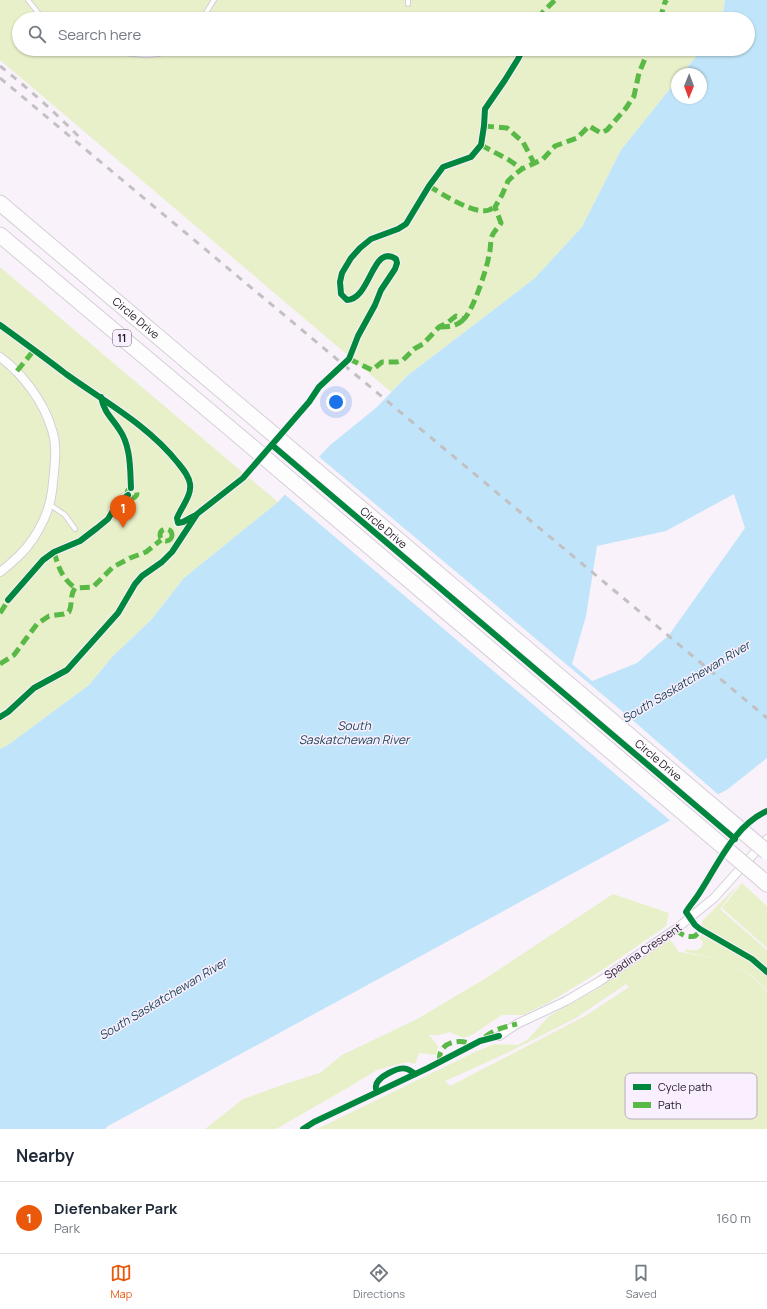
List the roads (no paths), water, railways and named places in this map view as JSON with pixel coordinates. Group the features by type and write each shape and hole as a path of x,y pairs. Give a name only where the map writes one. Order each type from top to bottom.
{"highway":[{"name":"Circle Drive","path":"0,203 767,852"},
{"name":"11","path":"0,235 763,881"}],"street":[{"path":"0,356 26,380 47,416 53,431 55,451 52,492 46,513 38,530 27,546 13,562 0,572"},
{"name":"Spadina Crescent","path":"499,1036 517,1024 566,1001 676,929 714,898 767,839"}],"lane":[{"path":"28,0 37,12"},
{"path":"206,12 214,0"},
{"path":"49,504 66,515 75,529"}],"water":[{"name":"South Saskatchewan River","path":"725,0 767,0 767,758 728,789 105,1129 0,1129 0,749 8,745 89,685 113,656 151,620 184,578 278,502 329,446 377,407 407,376 535,278 582,227 621,150 671,88 671,104 707,104 707,68 687,68 696,56 755,56 755,12 723,12","holes":["734,494 745,528 669,635 637,663 592,681 572,664 586,616 597,546 666,531"]}],"railway":[{"path":"0,66 21,83 82,140"},
{"path":"0,78 767,718"}],"place":[{"name":"Diefenbaker Park","path":"123,528"}]}
